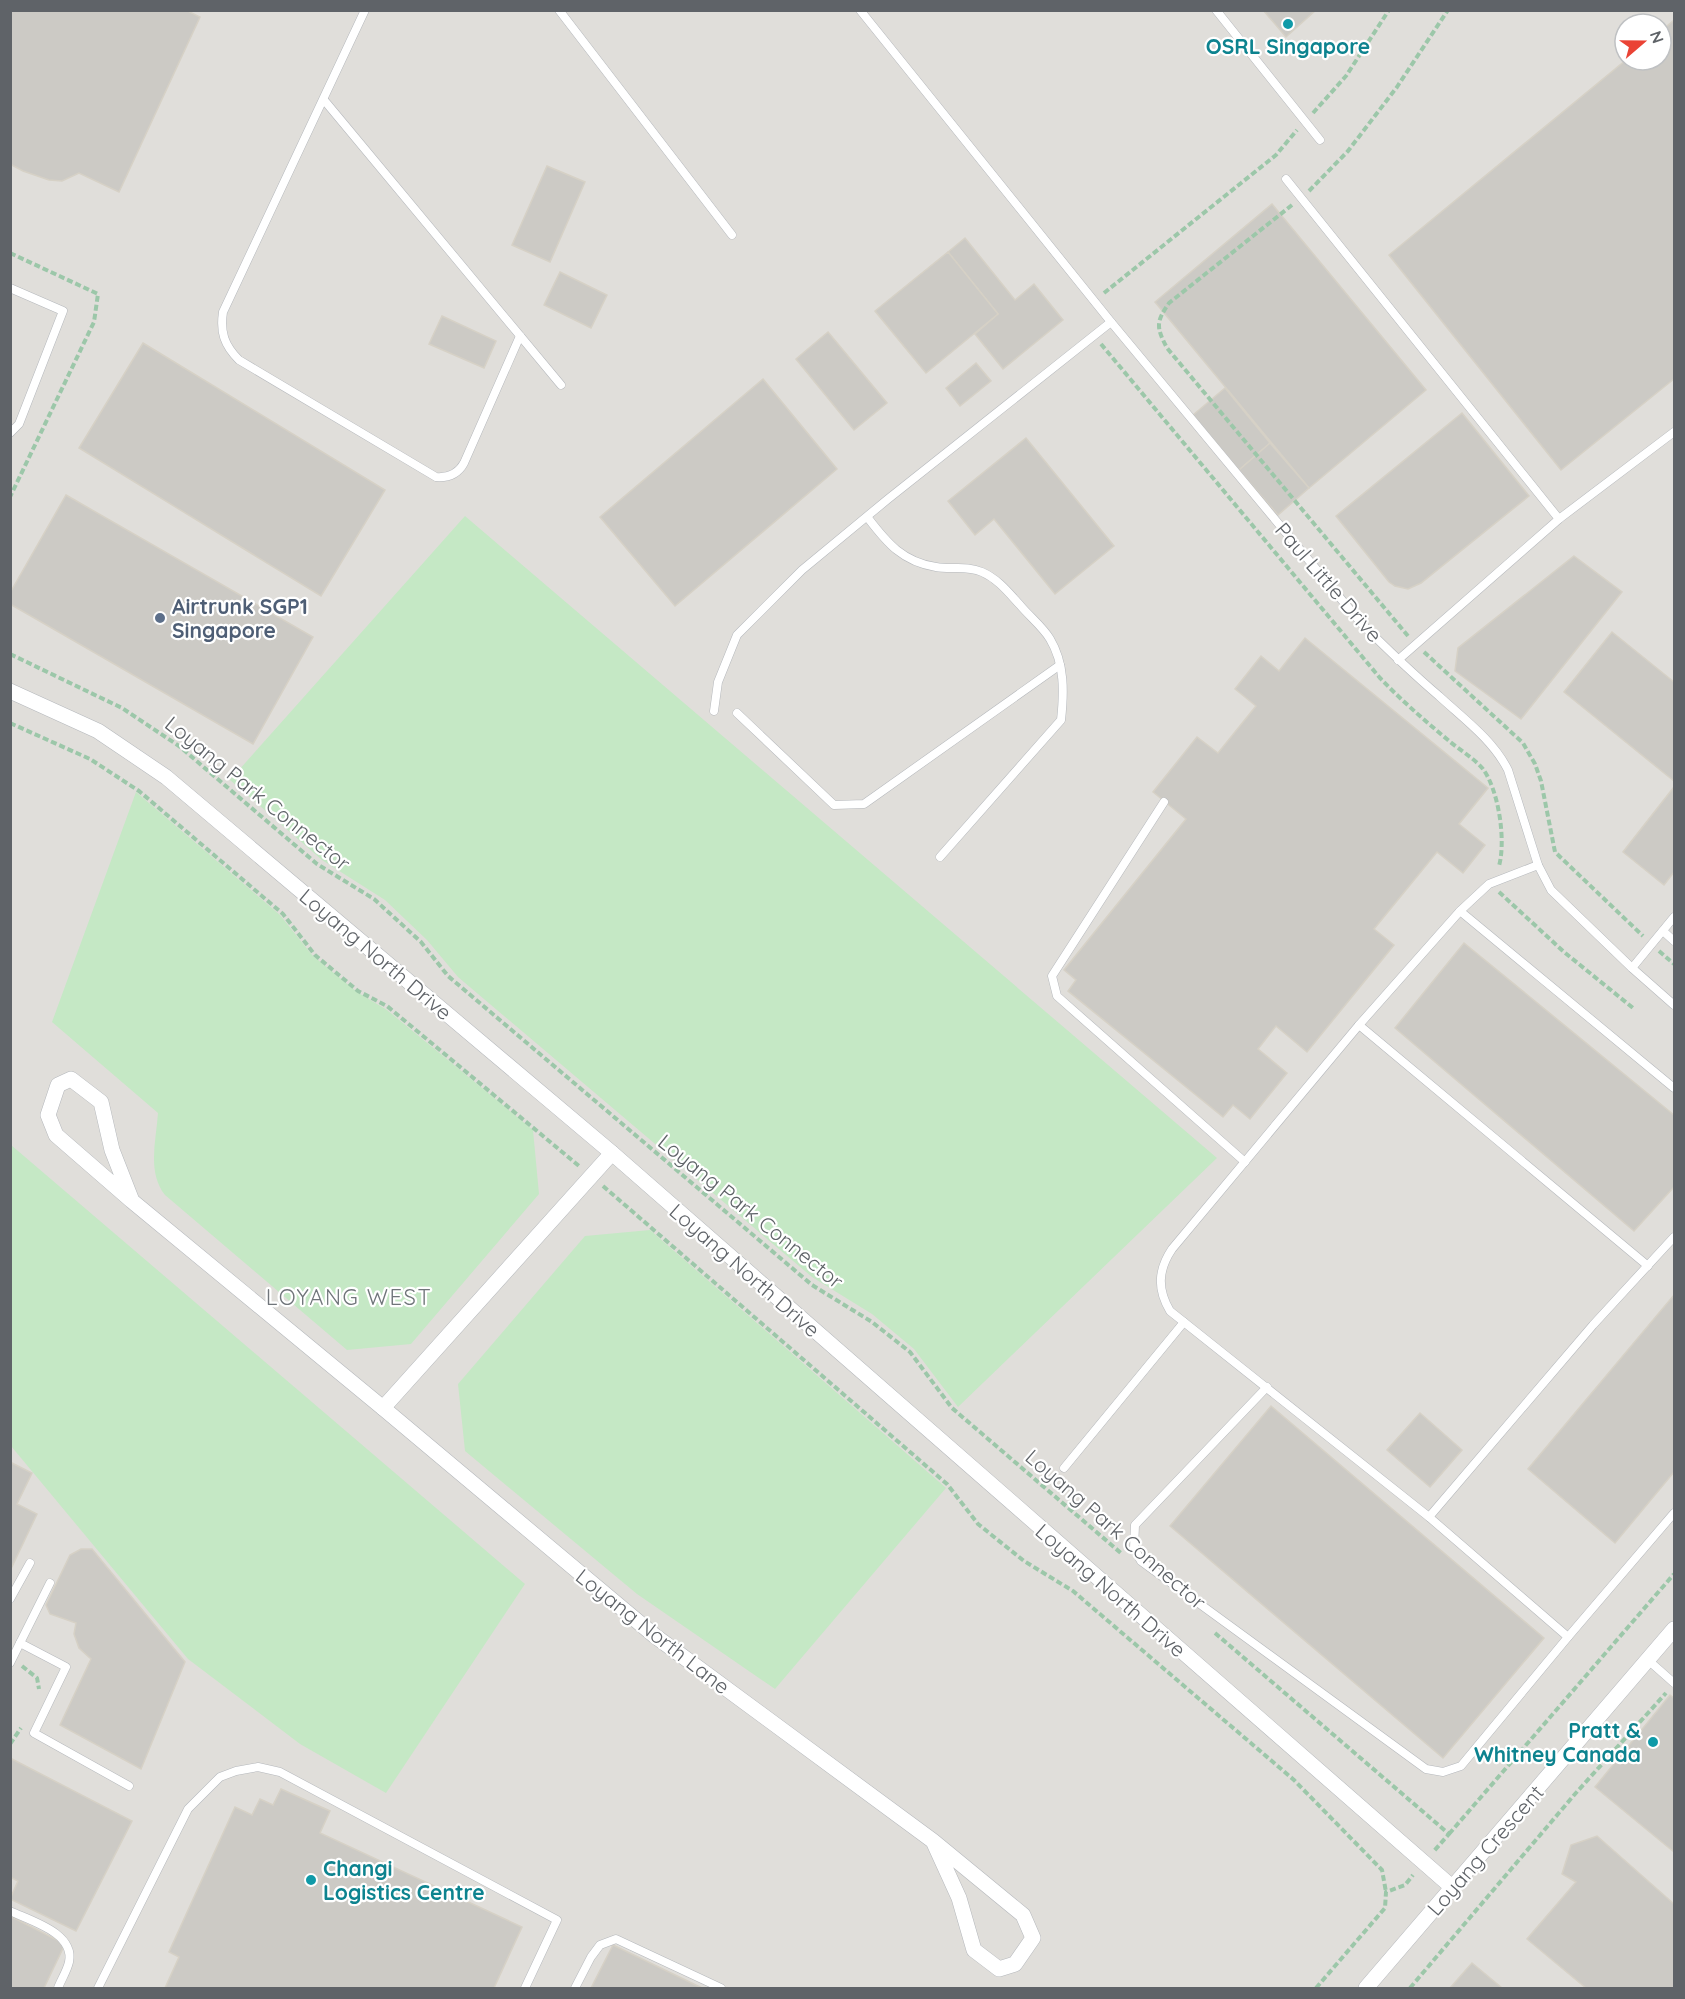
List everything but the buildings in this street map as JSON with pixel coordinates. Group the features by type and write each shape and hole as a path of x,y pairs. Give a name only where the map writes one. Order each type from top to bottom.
{"street":[{"name":"Loyang North Drive","path":"10,691 98,731 166,777 612,1153 1453,1887"},
{"name":"Loyang North Lane","path":"132,1201 112,1150 101,1102 71,1079 58,1085 48,1115 56,1135 132,1201 655,1636 933,1841 1023,1915 1033,1938 1015,1964 999,1969 974,1950 959,1898 933,1841"},
{"path":"383,1408 612,1153"},
{"name":"Loyang Crescent","path":"1366,1989 1674,1629"}],"lane":[{"path":"365,10 223,312 221,325 223,338 229,350 239,360 436,477 443,477 456,473 464,463 520,336"},
{"path":"559,10 732,235"},
{"name":"Paul Little Drive","path":"860,10 1111,322 1361,623 1398,660 1482,735 1501,756 1508,770 1538,865 1551,890 1674,1005"},
{"path":"1216,10 1320,140"},
{"path":"324,100 561,385"},
{"path":"1286,179 1559,519"},
{"path":"10,288 63,311 19,424 10,433"},
{"path":"714,711 718,682 737,635 802,570 1111,322"},
{"path":"1398,660 1559,519 1674,432"},
{"path":"868,518 890,546 912,561 937,567 964,566 995,579 1050,639 1060,665 1064,693 1061,720 940,857"},
{"path":"737,713 834,805 864,804 1060,665"},
{"path":"1164,802 1052,976 1057,996 1245,1162"},
{"path":"1538,865 1492,883 1460,911 1359,1025 1165,1260 1160,1286 1163,1299 1170,1311 1429,1517 1568,1637"},
{"path":"1460,911 1674,1088"},
{"path":"1632,968 1674,917"},
{"path":"1663,931 1674,941"},
{"path":"1359,1025 1648,1266"},
{"path":"1429,1517 1593,1324 1674,1237"},
{"path":"1064,1468 1184,1322"},
{"path":"1267,1387 1135,1525 1134,1548 1141,1561 1426,1769 1443,1772 1461,1766 1674,1513"},
{"path":"10,1599 30,1563"},
{"path":"11,1662 50,1582"},
{"path":"20,1643 66,1667 34,1733 129,1786"},
{"path":"1648,1660 1674,1683"},
{"path":"99,1989 188,1809 220,1778 236,1771 258,1767 280,1772 557,1920 525,1989"},
{"path":"10,1911 58,1935 67,1943 69,1961 58,1989"},
{"path":"575,1989 591,1957 600,1945 616,1939 721,1989"}],"path":[{"path":"1095,302 1276,154 1346,76 1389,10"},
{"path":"1448,10 1397,87 1348,151 1302,198 1169,303 1158,318 1158,332 1167,348 1415,644 1495,720 1523,743 1535,764 1541,781 1552,845 1556,852 1674,964"},
{"path":"10,253 98,294 94,322 10,497"},
{"path":"1094,336 1380,678 1407,706 1482,768 1491,786 1501,824 1503,842 1503,854 1492,883 1564,952 1633,1008"},
{"name":"Loyang Park Connector","path":"10,654 122,708 152,727 179,746 317,864 374,899 421,942 448,976 812,1286 872,1322 910,1352 952,1408 1124,1555"},
{"path":"10,723 90,759 139,791 283,914 315,955 358,991 387,1006 591,1176 946,1484 978,1524 1024,1561 1073,1591 1294,1780 1382,1870 1386,1892 1385,1908 1316,1989"},
{"path":"1386,1892 1405,1885 1674,1574"},
{"name":"Loyang Park Connector","path":"1214,1633 1449,1834"},
{"path":"11,1662 37,1678 40,1685 39,1695"},
{"path":"1410,1989 1575,1794 1667,1692"},
{"path":"10,1744 24,1723"}],"shaded area":[{"path":"11,11 1674,11 1674,1988 11,1988"}],"green space":[{"path":"465,516 1217,1158 958,1407 914,1349 872,1314 812,1277 458,977 427,940 385,900 322,860 230,780"},
{"path":"136,792 280,915 312,955 357,992 387,1010 533,1130 539,1194 411,1344 347,1350 165,1195 159,1186 154,1166 158,1113 52,1022"},
{"path":"11,1145 525,1584 386,1793 300,1744 188,1659 11,1446"},
{"path":"650,1230 946,1488 775,1689 637,1594 465,1451 458,1384 585,1236"}],"place":[{"name":"OSRL Singapore","path":"1288,24"},
{"name":"Airtrunk SGP1 Singapore","path":"160,618"},
{"name":"Pratt & Whitney Canada","path":"1653,1742"},
{"name":"Changi Logistics Centre","path":"311,1880"}],"district":[{"name":"LOYANG WEST","path":"349,1297"}]}
